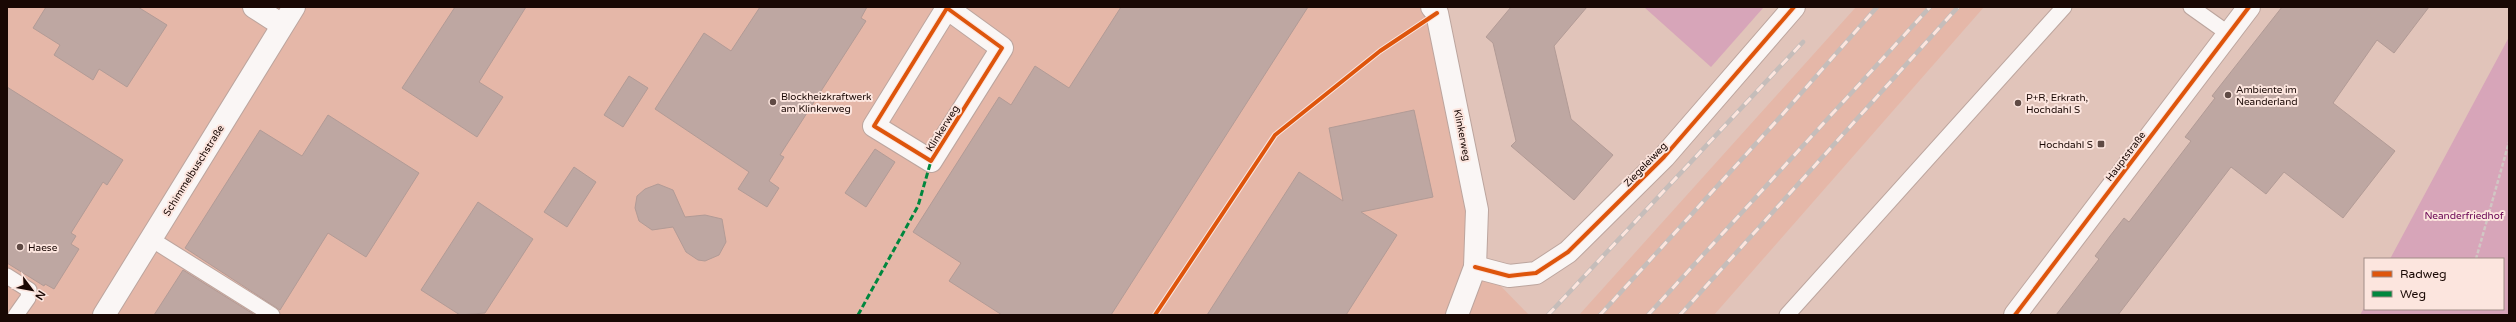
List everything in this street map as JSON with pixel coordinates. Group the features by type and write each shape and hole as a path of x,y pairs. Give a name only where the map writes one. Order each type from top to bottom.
{"street":[{"path":"254,7 282,25"},
{"name":"Schimmelbuschstraße","path":"104,315 294,7"},
{"name":"Klinkerweg","path":"948,7 1002,48 931,161 874,126 948,7"},
{"name":"Ziegeleiweg","path":"1475,267 1509,276 1536,273 1568,252 1664,157 1794,7"},
{"name":"Hauptstraße","path":"2015,315 2249,7"},
{"name":"Klinkerweg","path":"1437,9 1477,210 1475,267"},
{"path":"1457,315 1475,267"}],"lane":[{"path":"1787,315 2064,7"},
{"path":"2191,7 2229,34"},
{"path":"151,239 272,315"},
{"path":"7,276 29,290 28,298 16,315"}],"path":[{"path":"2476,258 2509,142"}],"shaded area":[{"path":"7,7 1443,7 1428,27 1490,275 1529,315 7,315"},
{"path":"1856,7 1984,7 1714,315 1579,315"}],"green space":[{"path":"1644,7 1763,7 1763,8 1711,67"},
{"name":"Neanderfriedhof","path":"2509,37 2509,315 2360,315 2364,308 2364,310 2504,310 2504,258 2391,258"}],"building":[{"path":"46,7 138,7 167,25 127,87 99,69 93,80 54,55 60,45 33,28"},
{"path":"455,7 526,7 479,82 503,97 477,137 402,88"},
{"name":"Blockheizkraftwerk am Klinkerweg","path":"760,7 867,7 861,18 866,21 780,155 784,157 769,181 779,188 767,207 738,189 749,172 655,109 704,33 731,51"},
{"path":"1121,7 1308,7 1111,315 1002,315 949,281 961,263 913,232 999,97 1011,105 1035,66 1069,88"},
{"path":"1511,7 1587,7 1554,46 1571,119 1613,155 1574,200 1511,146 1516,141 1493,43 1486,37"},
{"path":"2282,7 2429,7 2394,53 2377,40 2333,103 2395,151 2343,218 2284,172 2266,194 2231,167 2118,315 2056,315 2099,259 2095,256 2110,236 2124,218 2129,222 2191,141 2185,137 2215,98 2212,96"},
{"path":"629,76 648,88 623,127 604,115"},
{"path":"7,87 123,160 107,185 103,182 71,233 76,236 71,244 79,249 54,289 45,284 44,286 7,263"},
{"path":"1414,110 1433,197 1361,212 1397,235 1346,315 1207,315 1299,172 1343,201 1329,128"},
{"path":"328,115 419,173 366,257 328,233 280,310 185,248 260,130 302,156"},
{"path":"875,149 895,162 866,207 845,193"},
{"path":"574,167 596,182 567,227 544,212"},
{"path":"658,184 673,190 685,217 705,215 722,219 726,242 719,255 705,261 698,260 686,252 673,227 652,230 639,221 635,208 637,196 645,189"},
{"path":"478,202 533,239 485,313 460,315 421,290"},
{"path":"183,270 255,315 154,315"}],"railway":[{"path":"1600,315 1782,115 1877,7"},
{"path":"1648,315 1930,7"},
{"path":"1680,315 1958,7"},
{"path":"1548,315 1803,42"}],"marked path":[{"path":"858,315 918,206 931,161"}],"cycle path":[{"path":"947,8 1002,48 931,161 874,126 947,8 948,7"},
{"path":"1475,267 1509,276 1536,273 1568,252 1664,157 1794,7"},
{"path":"2015,315 2249,7"},
{"path":"1155,315 1275,135 1380,51 1437,13"}],"place":[{"name":"Ambiente im Neanderland","path":"2228,95"},
{"name":"Blockheizkraftwerk am Klinkerweg","path":"773,102"},
{"name":"P+R, Erkrath, Hochdahl S","path":"2018,103"},
{"name":"Hochdahl S","path":"2101,144"},
{"name":"Haese","path":"20,247"}]}
